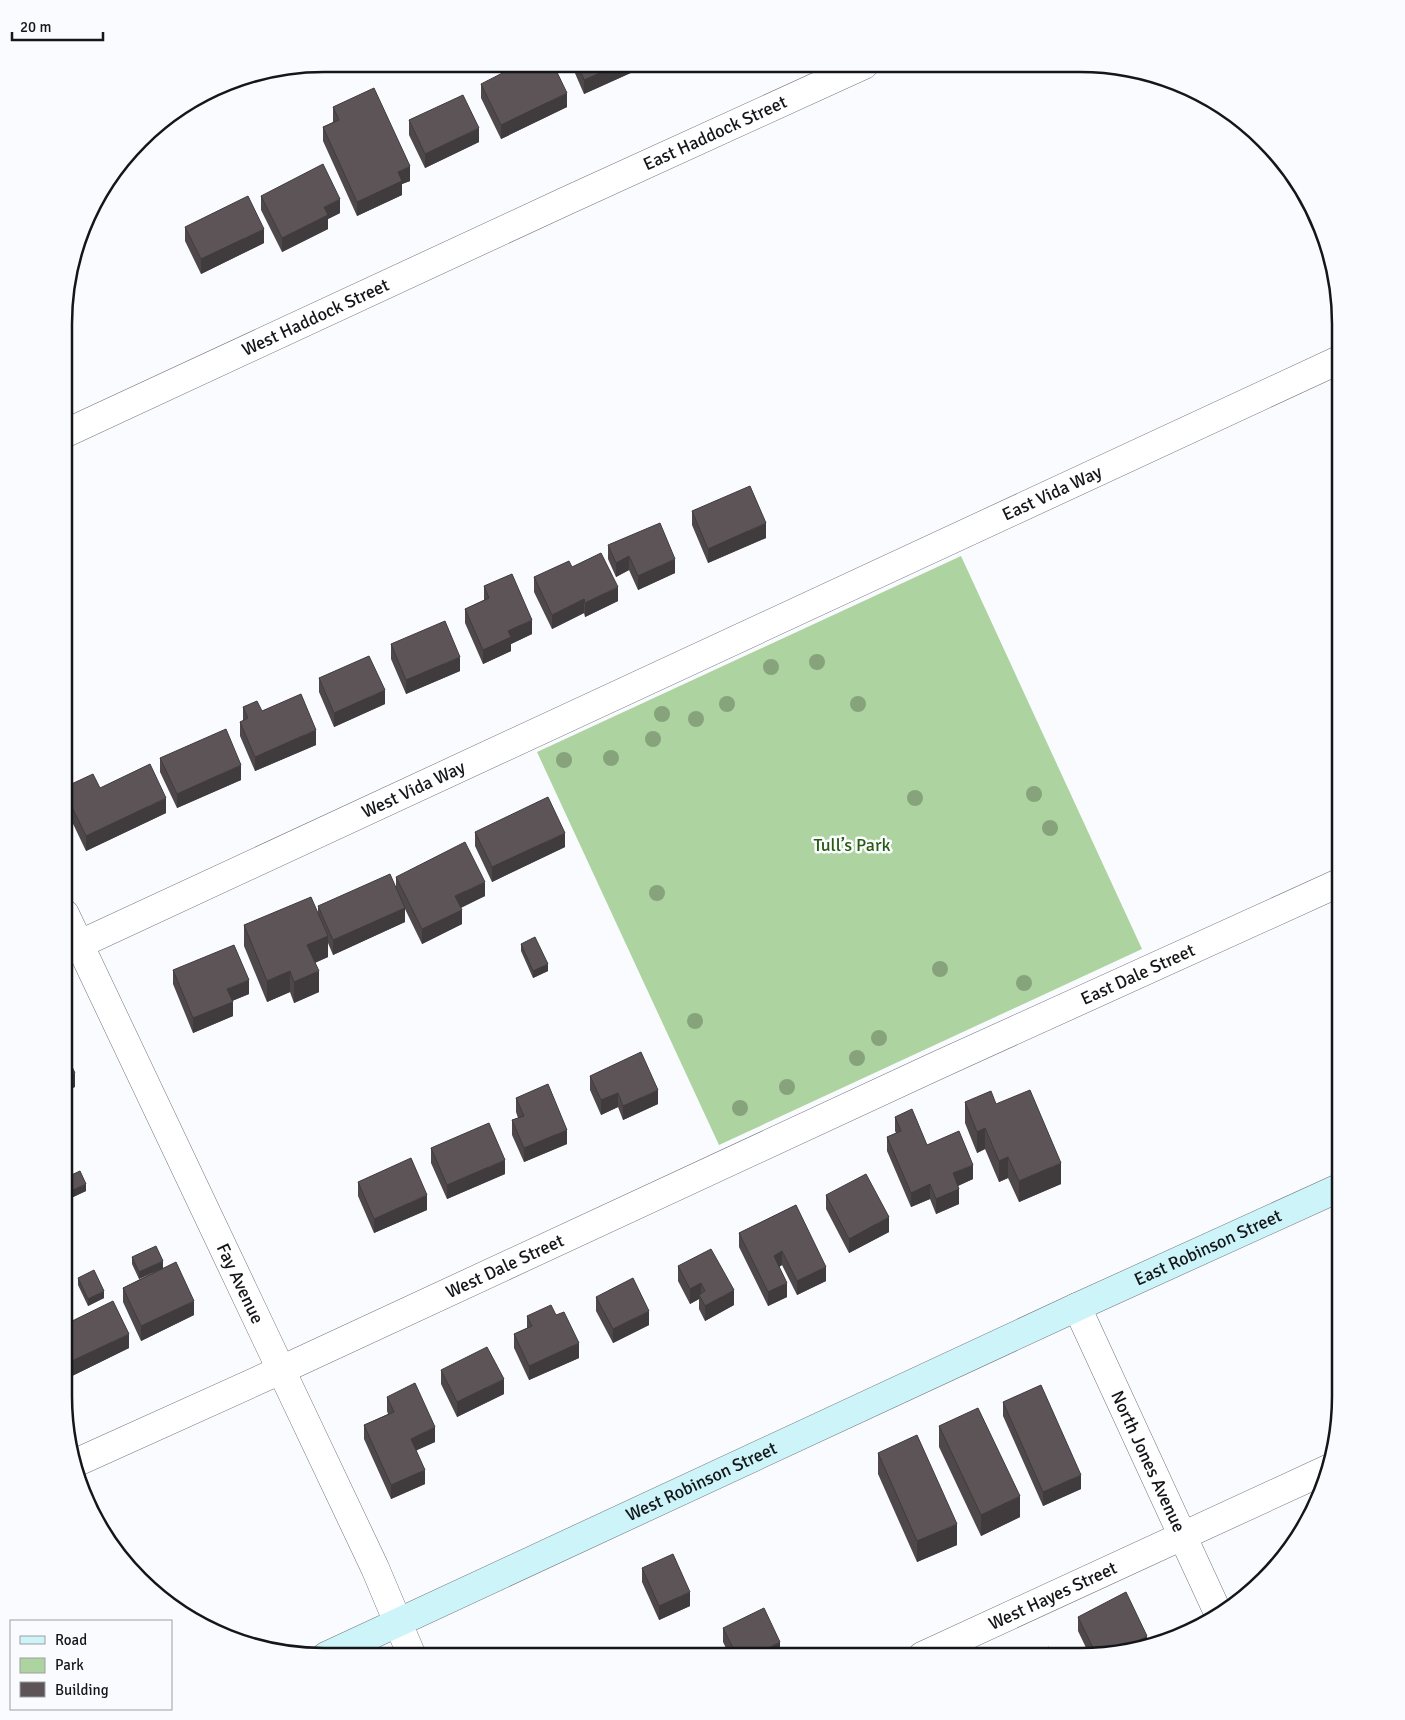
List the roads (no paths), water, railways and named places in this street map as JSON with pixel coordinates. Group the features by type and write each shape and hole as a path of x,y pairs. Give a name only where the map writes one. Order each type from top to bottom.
{"main road":[{"name":"East Robinson Street","path":"1077,1307 1332,1191"},
{"name":"West Robinson Street","path":"343,1648 1077,1307"}],"street":[{"name":"East Haddock Street","path":"566,201 849,72"},
{"name":"West Haddock Street","path":"72,429 566,201"},
{"name":"East Vida Way","path":"762,629 1332,363"},
{"name":"West Vida Way","path":"72,947 762,629"},
{"name":"East Dale Street","path":"936,1066 1332,886"},
{"name":"Fay Avenue","path":"72,947 280,1370 375,1568 409,1648"},
{"name":"West Dale Street","path":"81,1460 936,1066"},
{"name":"North Jones Avenue","path":"1077,1307 1216,1608"},
{"name":"West Hayes Street","path":"939,1648 1320,1472"}],"park label":[{"name":"Tull’s Park","path":"852,845"}]}
